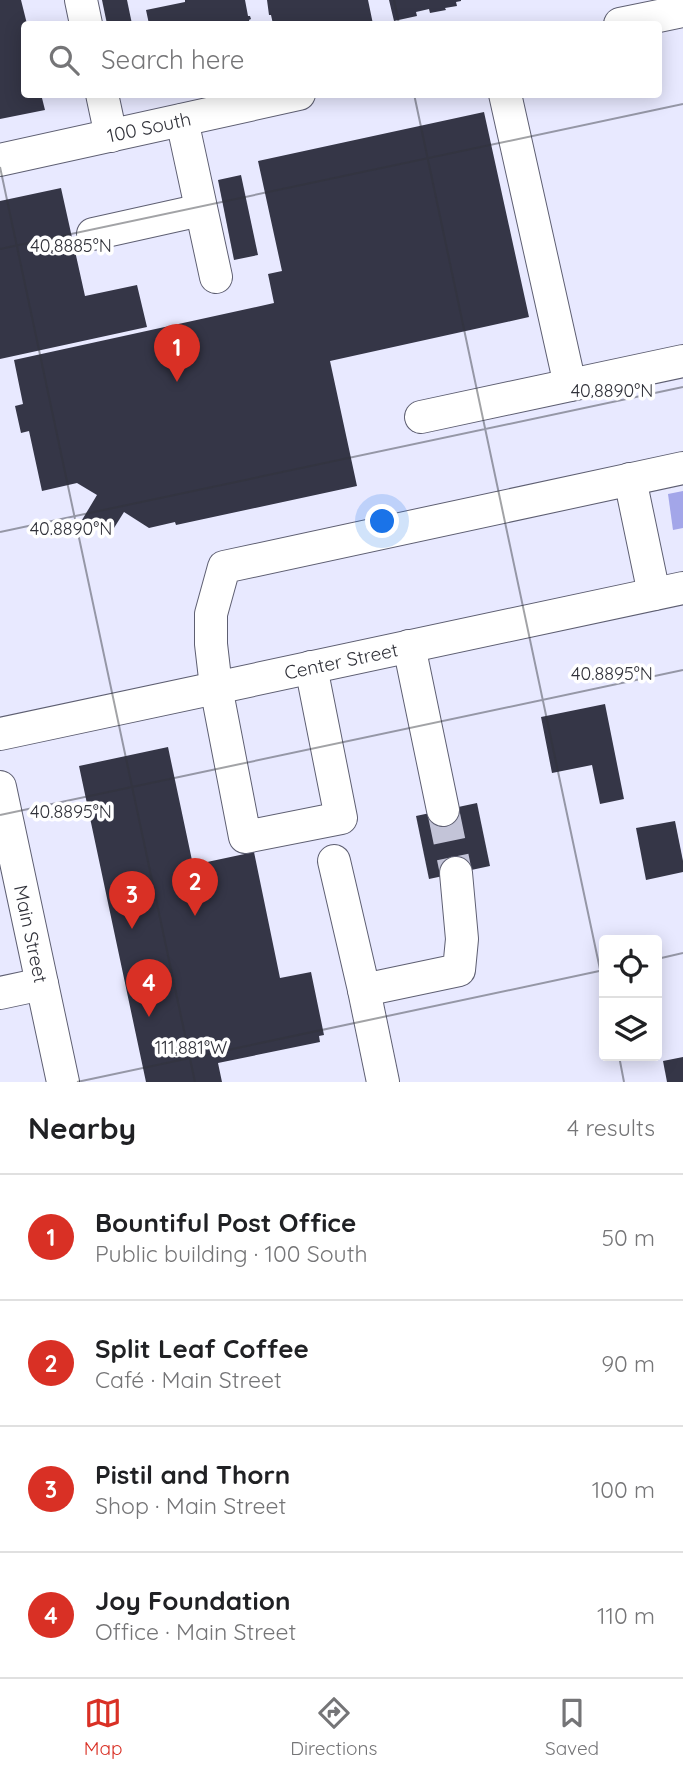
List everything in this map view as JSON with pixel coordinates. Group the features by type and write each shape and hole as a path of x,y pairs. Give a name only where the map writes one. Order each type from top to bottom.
{"street":[{"path":"81,0 85,21"},
{"path":"635,21 683,11"},
{"path":"103,98 111,136"},
{"name":"100 South","path":"0,160 281,98"},
{"path":"506,98 570,385"},
{"path":"182,120 216,277"},
{"path":"93,234 201,210"},
{"path":"421,417 683,361"},
{"path":"311,667 341,818 245,837 216,687 211,643 211,614 223,567 683,468"},
{"path":"630,479 668,591"},
{"name":"Center Street","path":"0,734 668,591"},
{"path":"409,646 443,810"},
{"name":"Main Street","path":"0,787 63,1082"},
{"path":"334,861 383,1082"},
{"path":"364,990 459,970 462,939 456,873"},
{"path":"0,993 42,984"}],"water":[{"path":"683,491 683,528 673,530 668,494"}],"building":[{"path":"0,0 21,0 26,21 21,21 21,98 42,98 45,110 0,119"},
{"path":"102,0 127,0 131,21 106,21"},
{"path":"245,0 251,19 148,21 146,10 185,2"},
{"path":"267,0 368,0 372,21 272,21"},
{"path":"389,0 461,1 456,2 457,6 445,8 446,10 430,13 429,9 416,12 417,16 394,21"},
{"path":"484,112 529,317 330,361 357,486 176,525 175,522 149,528 124,512 109,536 82,520 97,495 77,483 42,491 29,431 21,433 15,406 23,404 14,360 274,303 268,274 282,271 258,161"},
{"path":"241,175 258,255 234,260 218,180"},
{"path":"61,188 85,296 137,285 147,327 0,359 0,201"},
{"path":"605,704 624,799 600,804 592,765 552,773 541,717"},
{"path":"168,747 193,865 254,852 280,978 311,972 324,1035 319,1036 320,1042 218,1063 222,1082 146,1082 79,766"},
{"path":"477,803 490,866 429,879 416,816"},
{"path":"675,821 683,872 646,880 636,828"},
{"path":"683,1057 683,1082 667,1082 663,1061"}],"tunnel":[{"path":"443,810 456,873"}],"place":[{"name":"Bountiful Post Office","path":"177,382"},
{"name":"Split Leaf Coffee","path":"195,916"},
{"name":"Pistil and Thorn","path":"132,929"},
{"name":"Joy Foundation","path":"149,1017"}]}
